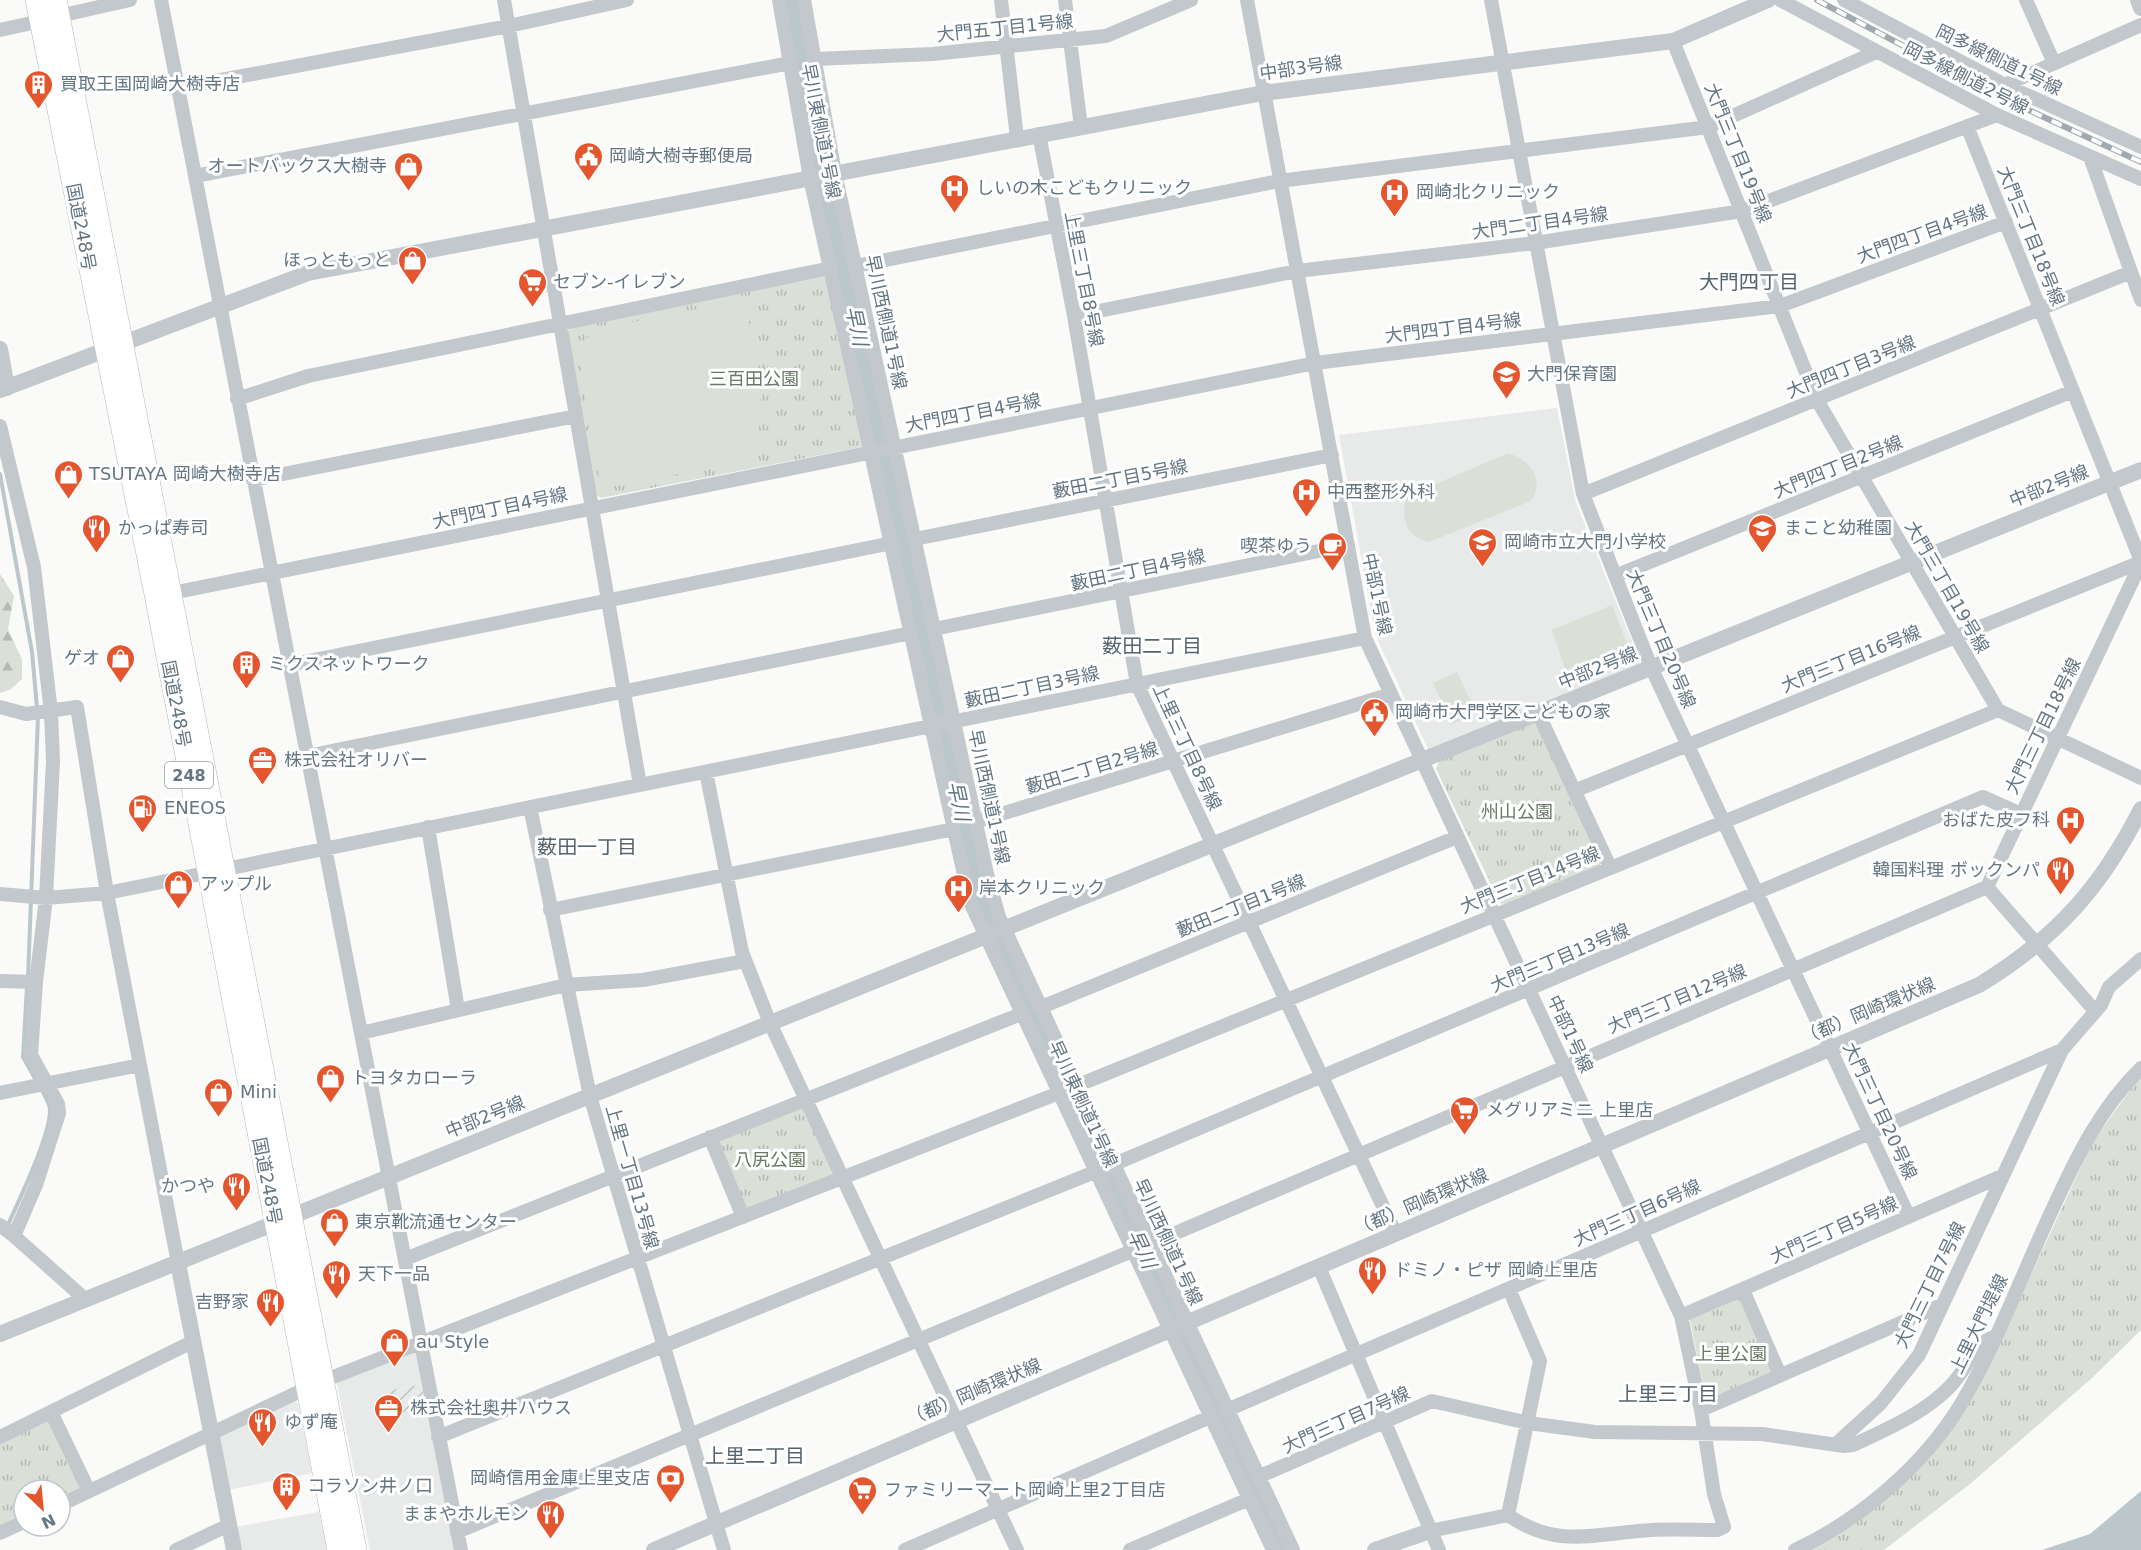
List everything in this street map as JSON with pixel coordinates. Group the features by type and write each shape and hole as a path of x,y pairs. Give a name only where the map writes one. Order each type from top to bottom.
{"highway":[{"name":"国道248号","path":"36,0 52,12 155,594 215,872 315,1384 356,1550"},
{"name":"国道248号","path":"113,347 172,593 215,872"},
{"name":"国道248号","path":"315,1384 338,1550"}],"street":[{"path":"0,30 52,12 130,0"},
{"path":"161,0 461,1550"},
{"path":"504,0 640,785"},
{"path":"178,88 509,26 627,0"},
{"name":"早川東側道1号線","path":"779,0 810,177 872,452"},
{"name":"早川西側道1号線","path":"804,0 836,173 975,822 987,874 1004,929 1293,1550"},
{"path":"1001,0 1017,138"},
{"path":"1065,0 1081,127"},
{"name":"大門五丁目1号線","path":"815,59 933,54 1106,36 1191,0"},
{"name":"中部1号線","path":"1247,0 1365,638 1681,1316 1701,1410 1714,1494 1724,1527 1717,1530 1651,1530 1570,1542 1524,1530 1508,1515"},
{"name":"大門三丁目20号線","path":"1491,0 1583,494 1651,668 1910,1217"},
{"name":"中部3号線","path":"4,389 308,273 1263,93 1673,41 1768,0"},
{"name":"岡多線側道2号線","path":"1780,0 1997,115 2141,179"},
{"name":"岡多線側道1号線","path":"1844,0 2005,85 2141,147"},
{"path":"2026,0 2054,63"},
{"path":"2138,0 2141,8"},
{"path":"2005,85 2141,25"},
{"name":"大門三丁目19号線","path":"1673,41 1817,400 1998,710"},
{"path":"856,266 1279,181 1708,127 1876,52"},
{"path":"195,176 790,63"},
{"name":"大門二丁目4号線","path":"1074,316 1297,271 1535,243 1742,211 1997,115"},
{"name":"大門三丁目18号線","path":"1967,126 2141,562 1987,886"},
{"name":"上里三丁目8号線","path":"1039,134 1074,316 1137,684 1396,1234"},
{"path":"2090,157 2141,300"},
{"name":"大門四丁目4号線","path":"172,593 1315,363 1780,306 2006,222"},
{"path":"237,399 308,376 831,268"},
{"name":"大門四丁目3号線","path":"1583,494 2131,272"},
{"path":"0,349 4,389"},
{"name":"大門四丁目2号線","path":"1615,576 2073,391"},
{"path":"253,480 576,416"},
{"path":"0,426 34,567 51,712 53,761 46,898 36,982 31,1055 58,1104 57,1122 36,1185 14,1236"},
{"path":"307,756 911,633 872,452"},
{"name":"藪田二丁目5号線","path":"915,539 1332,455"},
{"name":"中部2号線","path":"0,1334 2141,470"},
{"path":"289,665 891,543"},
{"name":"藪田二丁目4号線","path":"934,629 1348,545"},
{"name":"大門三丁目16号線","path":"1574,790 2141,562"},
{"name":"早川東側道1号線","path":"911,633 970,902 1273,1550"},
{"name":"藪田二丁目3号線","path":"0,894 46,898 107,893 1365,638"},
{"name":"藪田二丁目2号線","path":"975,822 1391,694"},
{"path":"0,707 26,714 77,707 107,893 234,1550"},
{"path":"1998,710 2141,778"},
{"name":"大門三丁目14号線","path":"1076,1086 1998,710"},
{"path":"1538,713 1610,867"},
{"path":"706,772 745,961 770,1023 1017,1550"},
{"name":"大門三丁目13号線","path":"438,1437 1112,1165 1529,991 1983,797 2021,814"},
{"name":"上里一丁目13号線","path":"530,807 590,1096 724,1550"},
{"name":"（都）岡崎環状線","path":"654,1550 1979,985 2038,946 2086,898 2110,865 2141,809"},
{"path":"428,827 458,1010"},
{"path":"550,909 954,829"},
{"name":"藪田二丁目1号線","path":"1039,1008 1457,837"},
{"path":"1987,886 2095,1011"},
{"name":"大門三丁目12号線","path":"1150,1244 1987,886"},
{"name":"大門三丁目7号線","path":"1258,1477 1432,1401 1528,1423 1595,1432 1762,1434 1835,1445 1881,1403 1919,1355 2062,1050 2095,1011 2109,987 2141,959"},
{"path":"361,1033 566,985 643,980 745,961"},
{"path":"0,981 36,982"},
{"path":"405,1259 1021,1014"},
{"name":"大門三丁目6号線","path":"1227,1410 2062,1050"},
{"path":"0,1094 29,1086 140,1065"},
{"name":"上里大門堤線","path":"1795,1550 1878,1497 1918,1458 1961,1403 2065,1183 2098,1119 2135,1079 2141,1068"},
{"path":"72,1499 315,1384 1059,1093"},
{"path":"710,1137 743,1217"},
{"name":"大門三丁目5号線","path":"1681,1316 2002,1176"},
{"path":"0,1225 86,1300"},
{"path":"457,1532 1132,1251"},
{"path":"1319,1267 1439,1550"},
{"path":"1375,1550 1430,1530 1508,1515 1540,1361 1509,1289"},
{"path":"1743,1290 1780,1375"},
{"path":"1701,1410 1942,1305"},
{"path":"1835,1445 1853,1445 1909,1419 1957,1379 1973,1353 1987,1339 1994,1337"},
{"path":"0,1437 194,1341"},
{"path":"51,1412 88,1491"},
{"path":"905,1550 1210,1417"},
{"path":"1130,1550 1249,1499"},
{"path":"176,1550 230,1525"}],"shaded area":[{"name":"岡崎市立大門小学校","path":"1557,408 1576,503 1640,661 1639,665 1428,749 1375,634 1339,435"},
{"path":"411,1351 417,1354 423,1384 387,1391 392,1420 429,1414 455,1550 370,1550 337,1384 339,1381"},
{"path":"423,1384 429,1414 392,1421 386,1391"},
{"name":"ゆず庵","path":"293,1401 298,1403 312,1473 228,1490 218,1439 221,1435"},
{"path":"2141,1491 2141,1550 2042,1550 2090,1534"},
{"path":"319,1512 327,1550 240,1550 235,1527"}],"green space":[{"name":"三百田公園","path":"823,277 828,279 864,444 861,447 601,498 596,495 567,333 570,328"},
{"path":"745,299 761,392 759,430 749,460 601,489 578,350 593,330"},
{"path":"1509,453 1524,461 1534,472 1537,485 1531,501 1429,542 1409,530 1404,511 1407,496"},
{"path":"0,574 14,596 8,629 22,660 22,679 11,689 0,693"},
{"path":"1612,605 1628,646 1566,671 1552,630"},
{"path":"1457,672 1476,713 1452,724 1433,683"},
{"name":"州山公園","path":"1533,723 1536,724 1601,862 1599,866 1503,904 1500,903 1436,769 1439,761"},
{"path":"2141,1075 2141,1330 2092,1378 1970,1484 1884,1550 1807,1550 1892,1491 1994,1355 2092,1143"},
{"name":"八尻公園","path":"800,1107 804,1109 834,1173 833,1176 748,1209 742,1207 717,1144 719,1139"},
{"name":"上里公園","path":"1739,1296 1772,1373 1709,1401 1706,1399 1690,1320 1691,1317"},
{"path":"47,1420 52,1421 81,1490 72,1494 72,1478 12,1478 12,1522 0,1528 0,1443"}],"waterway":[{"name":"早川","path":"795,0 822,162 977,885 988,920 1283,1550"},
{"path":"0,474 32,652 37,708"},
{"path":"28,978 38,716"},
{"path":"27,986 23,1057 37,1082"},
{"path":"7,1227 33,1168 49,1122 50,1107 41,1088"}],"railway":[{"path":"1817,0 1994,94 2141,162"}],"place":[{"name":"買取王国岡崎大樹寺店","path":"39,110"},
{"name":"岡崎大樹寺郵便局","path":"588,182"},
{"name":"オートバックス大樹寺","path":"408,192"},
{"name":"しいの木こどもクリニック","path":"955,214"},
{"name":"岡崎北クリニック","path":"1395,218"},
{"name":"ほっともっと","path":"412,286"},
{"name":"セブン-イレブン","path":"532,308"},
{"name":"大門保育園","path":"1506,400"},
{"name":"TSUTAYA 岡崎大樹寺店","path":"68,500"},
{"name":"中西整形外科","path":"1306,518"},
{"name":"かっぱ寿司","path":"97,554"},
{"name":"まこと幼稚園","path":"1763,554"},
{"name":"岡崎市立大門小学校","path":"1483,568"},
{"name":"喫茶ゆう","path":"1333,572"},
{"name":"ゲオ","path":"121,684"},
{"name":"ミクスネットワーク","path":"247,690"},
{"name":"岡崎市大門学区こどもの家","path":"1374,738"},
{"name":"株式会社オリバー","path":"263,786"},
{"name":"ENEOS","path":"143,834"},
{"name":"おばた皮フ科","path":"2071,846"},
{"name":"韓国料理 ボックンパ","path":"2061,896"},
{"name":"アップル","path":"179,910"},
{"name":"岸本クリニック","path":"958,914"},
{"name":"トヨタカローラ","path":"330,1104"},
{"name":"Mini","path":"219,1118"},
{"name":"メグリアミニ 上里店","path":"1465,1136"},
{"name":"かつや","path":"236,1212"},
{"name":"東京靴流通センター","path":"334,1248"},
{"name":"ドミノ・ピザ 岡崎上里店","path":"1373,1296"},
{"name":"天下一品","path":"337,1300"},
{"name":"吉野家","path":"270,1328"},
{"name":"au Style","path":"395,1368"},
{"name":"株式会社奥井ハウス","path":"389,1434"},
{"name":"ゆず庵","path":"263,1448"},
{"name":"岡崎信用金庫上里支店","path":"671,1504"},
{"name":"コラソン井ノ口","path":"286,1512"},
{"name":"ファミリーマート岡崎上里2丁目店","path":"863,1516"},
{"name":"ままやホルモン","path":"550,1540"}],"district":[{"name":"大門四丁目","path":"1749,282"},
{"name":"薮田二丁目","path":"1152,646"},
{"name":"薮田一丁目","path":"587,847"},
{"name":"上里三丁目","path":"1668,1394"},
{"name":"上里二丁目","path":"755,1456"}]}
